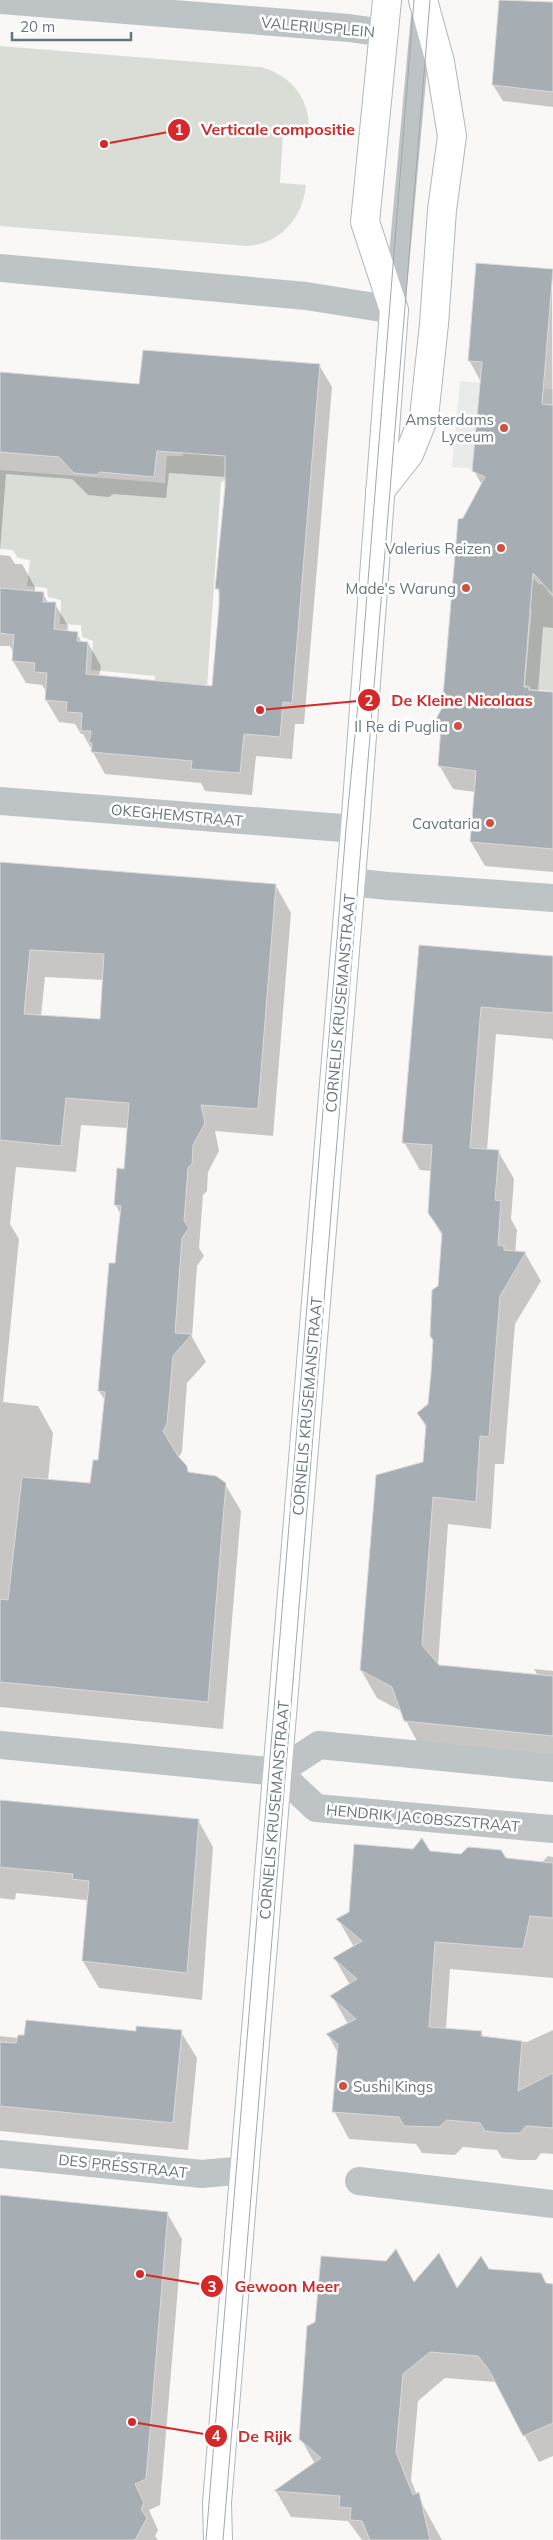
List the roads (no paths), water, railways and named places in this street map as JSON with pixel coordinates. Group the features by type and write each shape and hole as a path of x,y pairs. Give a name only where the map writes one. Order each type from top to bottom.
{"street":[{"name":"VALERIUSPLEIN","path":"0,0 349,28 384,33 374,108 365,222 394,310"},
{"path":"384,33 387,0"},
{"path":"380,490 409,454 424,417 434,324 442,210 452,136 440,62 423,0"},
{"path":"0,268 306,296 394,310"},
{"name":"CORNELIS KRUSEMANSTRAAT","path":"218,2540 217,2503 355,829 394,310"},
{"name":"OKEGHEMSTRAAT","path":"0,801 355,829"},
{"path":"350,882 553,898"},
{"path":"0,1745 278,1772 319,1745 553,1768"},
{"name":"HENDRIK JACOBSZSTRAAT","path":"278,1772 316,1808 553,1829"},
{"name":"DES PRÉSSTRAAT","path":"0,2154 202,2174 245,2170"},
{"path":"359,2181 553,2204"},
{"name":"CORNELIS KRUSEMANSTRAAT","path":"200,2540 217,2503"}],"lane":[{"path":"394,310 423,0"},
{"name":"CORNELIS KRUSEMANSTRAAT","path":"210,2540 217,2503"}],"tram line":[{"path":"206,2540 346,829 360,683 414,0"},
{"path":"223,2540 430,0"}],"place":[{"name":"Verticale compositie","path":"104,144"},
{"name":"Amsterdams Lyceum","path":"504,428"},
{"name":"Valerius Reizen","path":"501,548"},
{"name":"Made's Warung","path":"466,588"},
{"name":"De Kleine Nicolaas","path":"260,710"},
{"name":"Il Re di Puglia","path":"458,726"},
{"name":"Cavataria","path":"490,823"},
{"name":"Sushi Kings","path":"343,2086"},
{"name":"Gewoon Meer","path":"140,2274"},
{"name":"De Rijk","path":"132,2422"}]}
